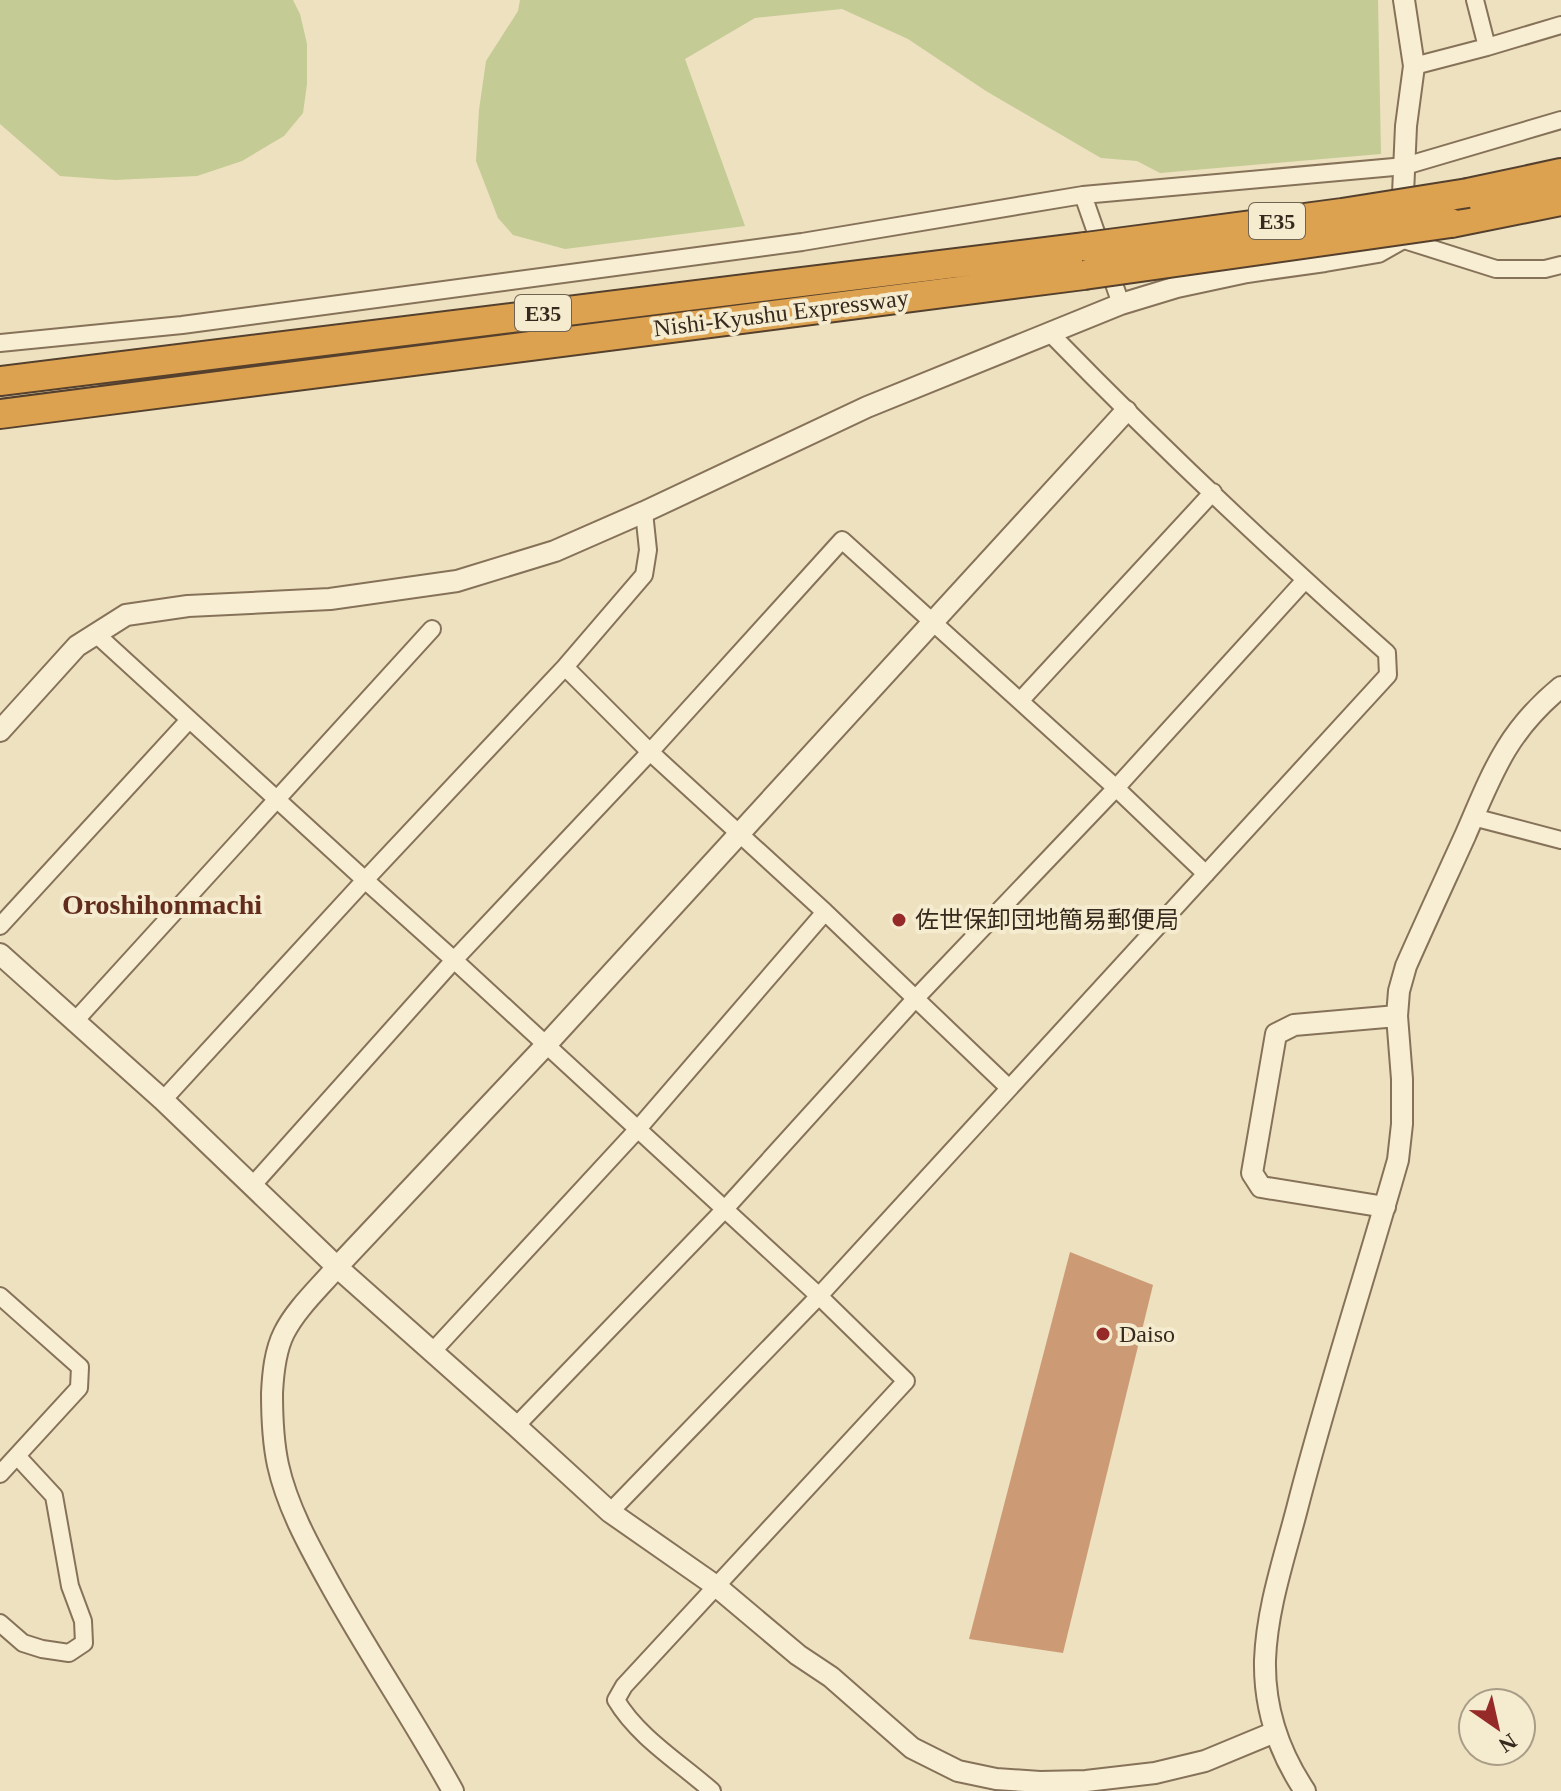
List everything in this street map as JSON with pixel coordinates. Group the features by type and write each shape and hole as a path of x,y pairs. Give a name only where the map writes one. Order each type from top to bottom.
{"highway":[{"name":"Nishi-Kyushu Expressway","path":"0,381 1342,213 1468,193 1561,173"},
{"name":"Nishi-Kyushu Expressway","path":"0,414 1084,275 1451,223 1561,201"}],"street":[{"path":"1401,239 1406,126 1414,66 1404,0"},
{"path":"1475,0 1487,47"},
{"path":"1414,66 1561,25"},
{"path":"0,343 182,325 802,242 1083,195 1405,166 1561,120"},
{"path":"1083,195 1121,304"},
{"path":"0,731 77,646 126,615 188,606 330,599 457,581 555,551 867,407 1121,304 1177,287 1247,272 1378,252 1401,239 1496,269 1545,269 1561,265"},
{"path":"610,1512 819,1296 1388,675 1387,653 1126,411 1050,333"},
{"path":"453,1791 357,1633 294,1513 278,1465 272,1416 273,1372 283,1334 337,1267 546,1045 1126,411"},
{"path":"1020,701 1213,492"},
{"path":"163,1100 565,667 644,575 648,550 644,512"},
{"path":"252,1186 454,960 650,752 842,540 1116,788 1206,874"},
{"path":"516,1426 724,1210 915,999 1116,788 1305,580"},
{"path":"75,1021 432,629"},
{"path":"96,634 819,1296 906,1381 624,1686 616,1700 625,1716 712,1791"},
{"path":"565,667 650,752 825,912 1008,1087"},
{"path":"1305,1791 1275,1732 1265,1662 1270,1615 1317,1429 1398,1160 1402,1124 1397,1016 1399,991 1406,966 1494,768 1522,724 1561,687"},
{"path":"0,926 189,720"},
{"path":"1473,817 1561,840"},
{"path":"433,1351 637,1130 825,912"},
{"path":"0,954 163,1100 337,1267 610,1512 716,1586 798,1655 831,1677 912,1748 958,1771 996,1779 1086,1781 1155,1773 1205,1761 1275,1732"},
{"path":"1385,1207 1261,1187 1252,1173 1276,1034 1294,1025 1397,1016"},
{"path":"0,1296 80,1367 79,1388 0,1474"},
{"path":"0,1623 23,1643 42,1649 69,1653 84,1643 83,1621 70,1586 54,1496 17,1456"}],"green space":[{"path":"0,0 293,0 300,14 307,44 303,113 284,136 242,161 197,176 115,180 60,176 0,124"},
{"path":"520,0 1378,0 1381,154 1160,173 1137,161 1101,158 986,91 908,39 842,9 755,18 685,59 745,226 565,249 513,235 498,218 476,161 486,61 518,11"}],"building":[{"path":"1070,1252 1153,1285 1063,1653 969,1639"}],"place":[{"name":"佐世保卸団地簡易郵便局","path":"899,920"},
{"name":"Daiso","path":"1103,1334"}],"district":[{"name":"Oroshihonmachi","path":"162,904"}]}
